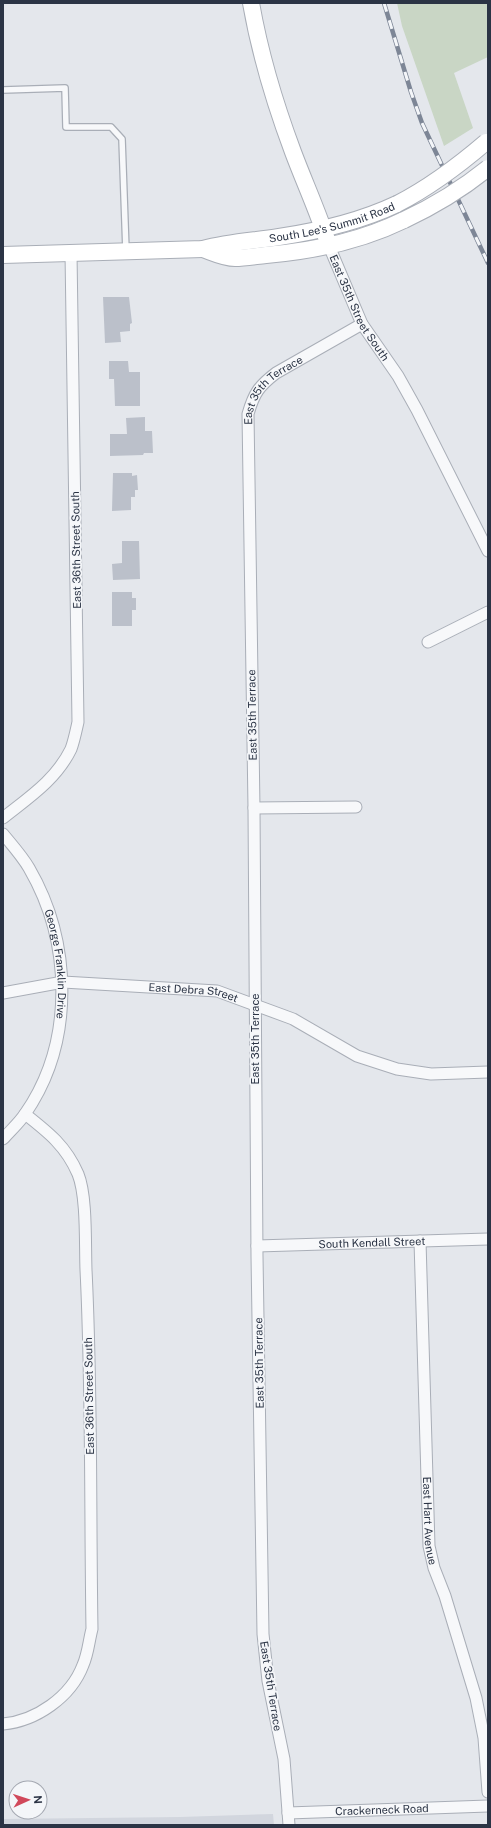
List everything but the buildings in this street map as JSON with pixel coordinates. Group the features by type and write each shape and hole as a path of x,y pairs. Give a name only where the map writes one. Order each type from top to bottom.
{"main road":[{"name":"East 35th Street South","path":"251,3 276,103 324,229 329,246"},
{"name":"South Lee's Summit Road","path":"3,255 204,248 223,243 278,237 324,229 356,220 415,195 455,168 487,142"},
{"name":"South Lee's Summit Road","path":"204,248 221,256 235,258 284,254 329,246 376,233 440,202 470,183 488,168"}],"street":[{"name":"East 35th Street South","path":"329,246 362,324 398,376 417,410 488,551"},
{"name":"East 36th Street South","path":"3,818 45,785 56,772 71,749 78,722 71,253"},
{"name":"East 35th Terrace","path":"288,1813 284,1759 268,1681 263,1634 257,1246 254,808 248,414 252,398 258,388 265,381 276,373 362,324"},
{"path":"428,642 488,612"},
{"path":"254,808 356,807"},
{"name":"George Franklin Drive","path":"3,834 29,866 42,894 56,934 63,982 62,1009 56,1046 43,1081 25,1114 3,1139"},
{"name":"East Debra Street","path":"3,993 63,982 217,991 255,1004 293,1020 357,1056 397,1069 431,1074 488,1072"},
{"name":"East 36th Street South","path":"3,1724 32,1717 54,1703 70,1688 83,1665 92,1629 88,1300 83,1195 78,1175 66,1151 53,1136 25,1114"},
{"name":"South Kendall Street","path":"257,1246 488,1239"},
{"name":"East Hart Avenue","path":"420,1241 429,1546 434,1568 445,1596 476,1698 484,1738 488,1792"},
{"name":"Crackerneck Road","path":"288,1813 488,1806"},
{"path":"288,1813 289,1825"}],"lane":[{"path":"3,90 65,88 66,127 111,128 122,139 126,251"}],"shaded area":[{"path":"273,1814 274,1825 3,1825 3,1819 48,1820 48,1818"}],"green space":[{"path":"397,3 488,3 488,57 454,73 473,128 444,146 402,26"}],"railway":[{"path":"384,3 422,123 488,263"}]}
